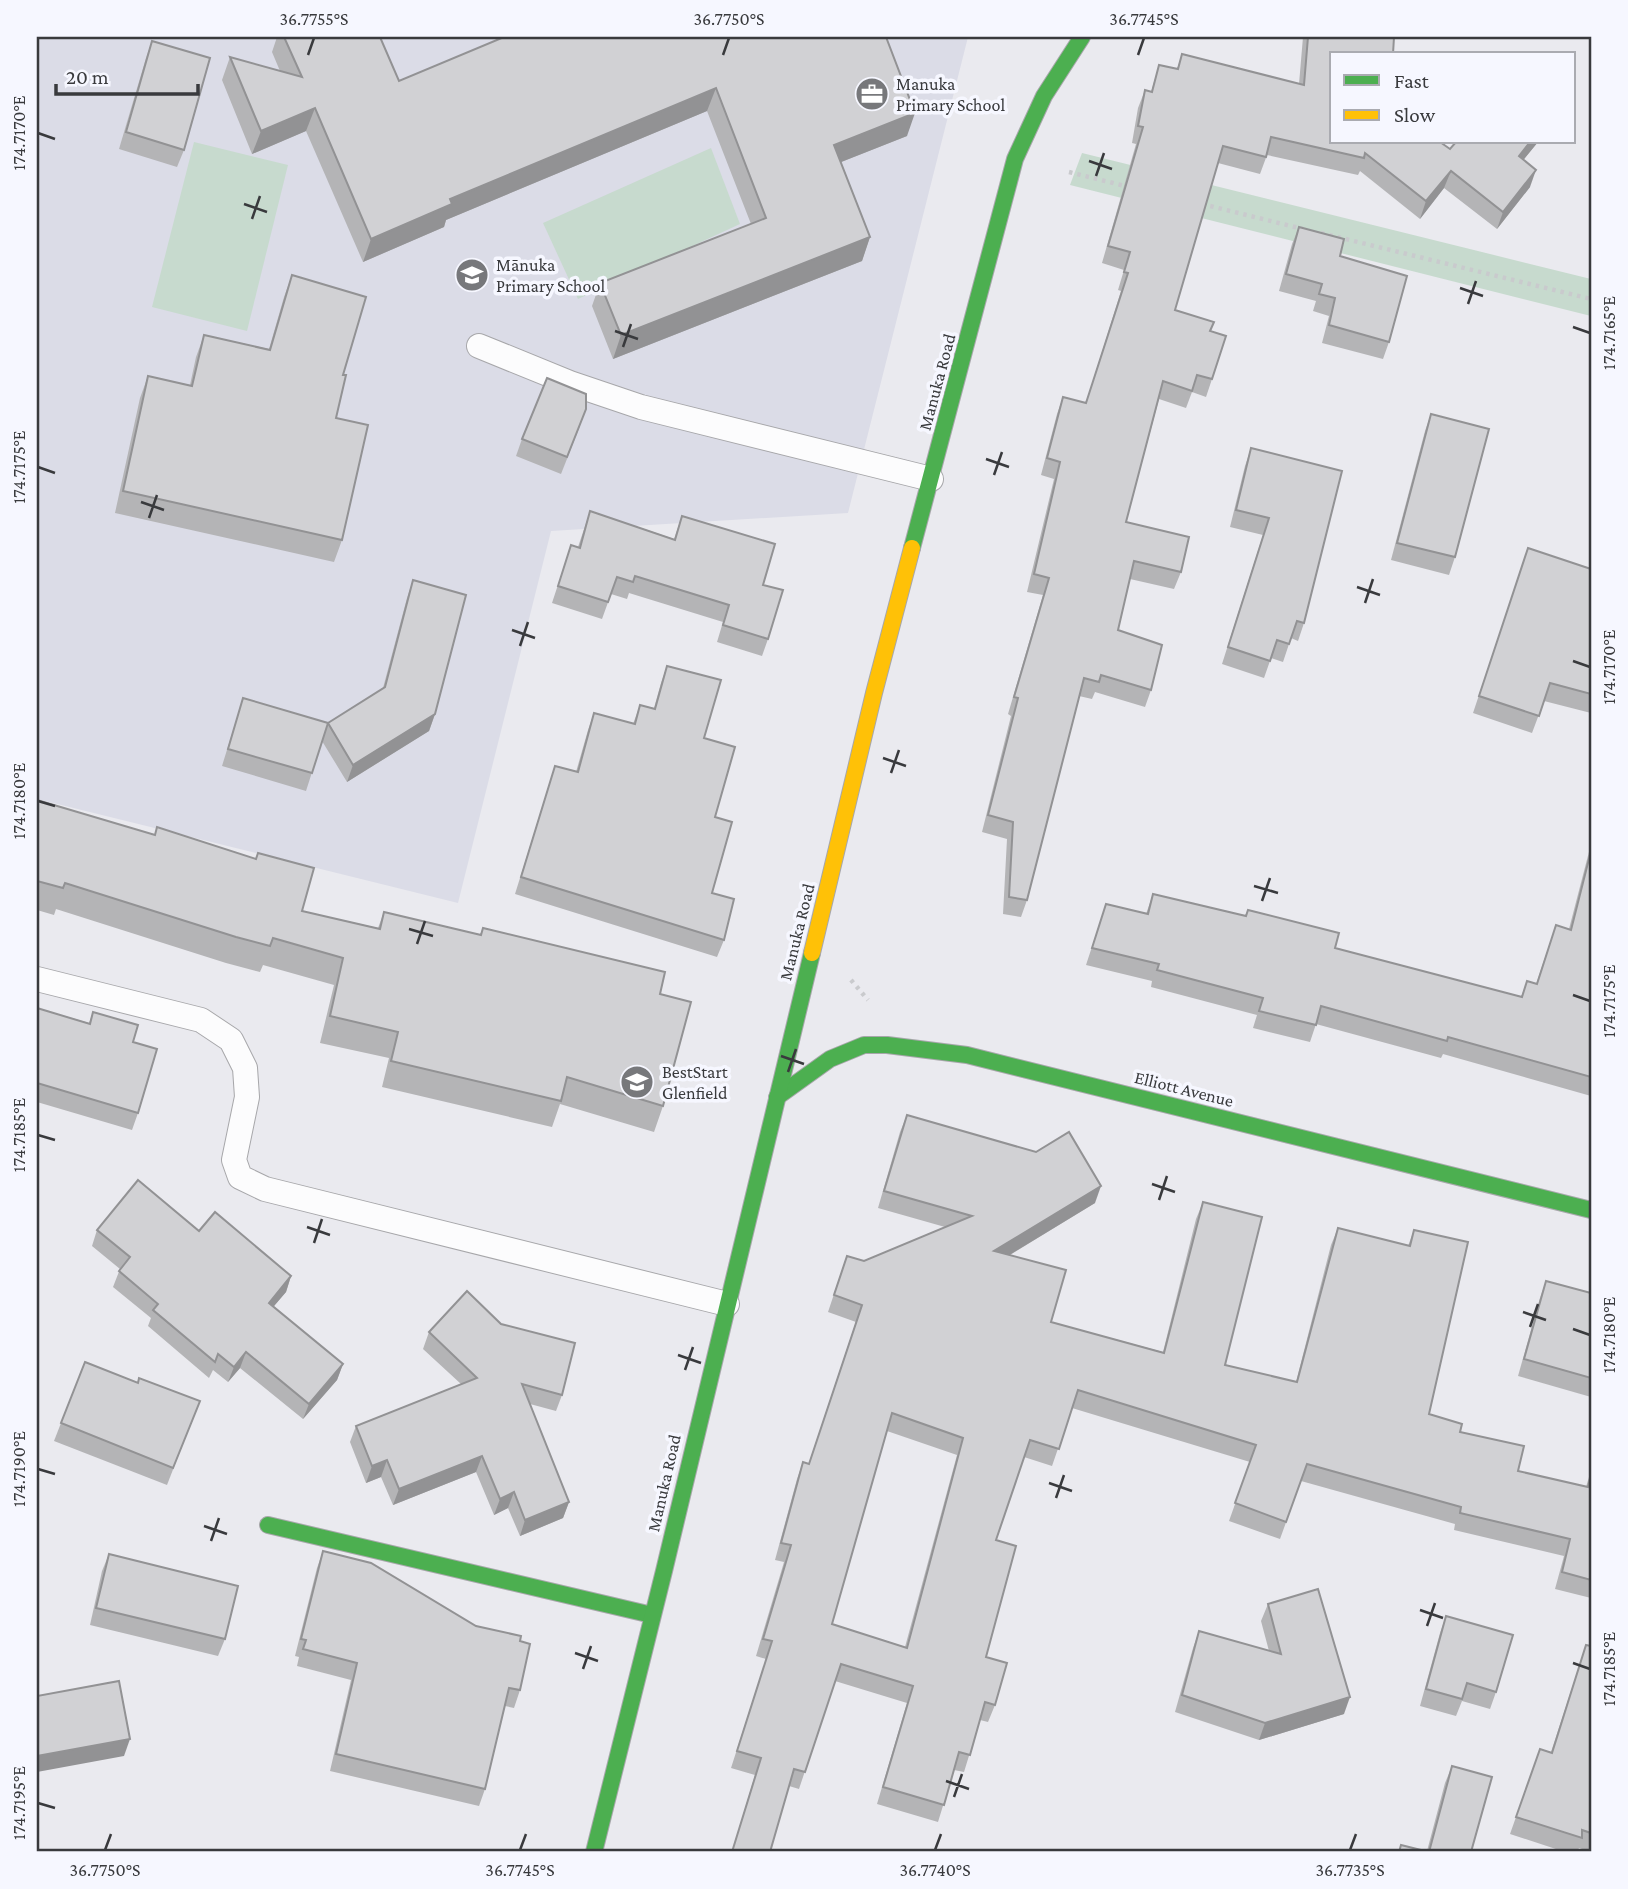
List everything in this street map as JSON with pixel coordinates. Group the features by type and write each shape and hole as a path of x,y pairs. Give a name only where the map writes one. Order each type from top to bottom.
{"street":[{"name":"Manuka Road","path":"594,1852 874,693 1015,159 1044,96 1082,37"},
{"name":"Elliott Avenue","path":"777,1097 830,1059 864,1045 887,1045 967,1055 1591,1209"},
{"path":"268,1525 652,1615"}],"lane":[{"path":"479,346 641,407 931,479"},
{"path":"37,979 201,1020 231,1040 245,1068 247,1097 234,1160 240,1177 265,1189 727,1304"}],"path":[{"path":"1069,172 1136,188"},
{"path":"1189,201 1591,299"},
{"path":"846,970 866,998 877,1006"}],"shaded area":[{"name":"Mānuka Primary School","path":"37,37 968,37 848,513 551,531 458,903 37,799"}],"green space":[{"path":"194,142 288,165 247,331 152,307"},
{"path":"711,148 740,224 578,299 543,223"},
{"path":"1082,153 1591,279 1591,316 1070,185"}],"building":[{"path":"284,37 380,37 399,81 504,37 886,37 915,113 834,145 870,237 621,335 600,283 766,218 716,88 450,199 452,204 371,239 315,108 261,131 230,57 302,77"},
{"path":"1308,37 1394,37 1393,52 1330,52 1330,144 1443,144 1450,149 1454,144 1528,144 1519,156 1536,170 1503,212 1451,171 1426,201 1365,153 1364,158 1271,137 1266,157 1223,146 1175,310 1214,322 1210,331 1226,336 1212,379 1197,375 1192,391 1163,381 1126,522 1189,537 1181,572 1134,561 1118,630 1162,645 1151,690 1101,675 1099,682 1084,678 1027,900 1009,897 1013,822 988,815 1018,698 1014,697 1049,578 1034,574 1060,462 1047,458 1063,397 1086,403 1128,273 1124,272 1130,252 1108,246 1143,127 1138,126 1145,90 1152,92 1159,65 1178,69 1182,54 1304,85"},
{"path":"152,41 210,58 184,150 126,132"},
{"path":"1299,227 1344,239 1340,256 1407,276 1389,342 1329,325 1335,298 1319,294 1322,284 1286,274"},
{"path":"292,275 366,297 343,375 346,375 336,418 368,425 342,540 123,491 148,376 192,386 204,335 270,350"},
{"path":"547,378 586,394 586,409 567,457 522,439"},
{"path":"1431,414 1489,429 1455,557 1397,543"},
{"path":"1251,448 1342,471 1304,623 1297,621 1289,644 1277,640 1270,661 1228,647 1269,518 1236,510"},
{"path":"590,511 675,540 682,516 775,544 763,585 783,590 768,639 723,625 729,605 635,576 633,582 617,577 608,602 558,586 571,545 580,548"},
{"path":"1528,548 1591,569 1591,694 1550,683 1539,716 1479,696"},
{"path":"413,580 466,595 435,714 353,765 328,723 385,687"},
{"path":"667,666 721,680 704,738 735,747 715,817 732,822 712,893 734,899 724,940 521,877 555,766 578,772 594,713 635,724 640,705 655,709"},
{"path":"243,698 328,723 312,773 228,749"},
{"path":"37,800 155,835 157,827 256,859 258,853 314,868 302,911 380,929 384,912 481,935 483,928 665,972 660,994 691,1002 663,1106 567,1077 561,1101 391,1061 398,1032 330,1016 343,958 273,938 270,946 65,883 63,888 37,881"},
{"path":"1591,851 1591,1077 1448,1037 1447,1041 1321,1006 1316,1025 1259,1011 1263,998 1157,970 1159,964 1092,948 1106,904 1148,914 1153,894 1246,916 1248,910 1339,933 1335,948 1522,997 1527,981 1537,984 1556,925 1571,930"},
{"path":"37,1008 90,1024 93,1012 138,1025 133,1042 157,1049 138,1113 37,1083"},
{"path":"907,1115 1036,1152 1069,1132 1101,1186 994,1251 1066,1270 1051,1322 1164,1353 1203,1202 1262,1217 1225,1365 1297,1382 1338,1228 1410,1246 1414,1230 1468,1242 1429,1414 1462,1424 1460,1432 1524,1446 1518,1471 1588,1487 1591,1475 1591,1580 1562,1572 1570,1539 1460,1513 1461,1507 1307,1464 1286,1522 1235,1503 1256,1445 1078,1390 1059,1449 1030,1440 996,1540 1016,1546 986,1657 1007,1663 995,1705 985,1702 970,1755 959,1752 944,1805 883,1787 913,1686 841,1664 805,1772 794,1769 770,1852 732,1852 761,1758 737,1751 772,1641 763,1639 791,1545 781,1543 803,1462 809,1464 862,1305 834,1295 847,1256 864,1261 972,1216 884,1191","holes":["892,1413 963,1438 907,1648 832,1624"]},
{"path":"138,1180 199,1231 215,1212 291,1276 269,1303 343,1364 309,1404 246,1352 234,1367 218,1354 215,1362 153,1310 158,1304 119,1271 130,1257 97,1230"},
{"path":"1546,1281 1591,1293 1591,1378 1524,1359"},
{"path":"467,1291 501,1324 575,1343 562,1395 522,1384 569,1502 525,1520 514,1492 500,1499 482,1456 399,1489 387,1460 372,1466 356,1426 477,1378 429,1332"},
{"path":"85,1362 138,1383 139,1378 200,1401 173,1468 61,1423"},
{"path":"323,1551 371,1563 476,1626 521,1636 520,1641 530,1644 520,1690 509,1688 485,1789 336,1754 357,1663 303,1649 306,1640 301,1639"},
{"path":"109,1554 238,1586 225,1639 96,1608"},
{"path":"1318,1589 1350,1697 1265,1723 1182,1695 1199,1631 1281,1654 1268,1604"},
{"path":"1446,1616 1513,1635 1496,1692 1467,1683 1462,1699 1426,1689"},
{"path":"1586,1645 1591,1646 1591,1833 1582,1830 1582,1838 1516,1817 1540,1749 1552,1753"},
{"path":"119,1681 130,1739 37,1756 37,1696"},
{"path":"1452,1766 1492,1777 1471,1852 1429,1852"},
{"path":"1401,1845 1429,1852 1399,1852"}],"traffic: fast":[{"path":"912,548 1015,159 1044,96 1082,37"},
{"path":"594,1852 812,953"},
{"path":"777,1097 830,1059 864,1045 887,1045 967,1055 1591,1210"},
{"path":"268,1525 652,1615"}],"traffic: slow":[{"path":"812,953 874,693 912,548"}],"place":[{"name":"Manuka Primary School","path":"872,94"},
{"name":"Mānuka Primary School","path":"472,275"},
{"name":"BestStart Glenfield","path":"637,1082"}]}
